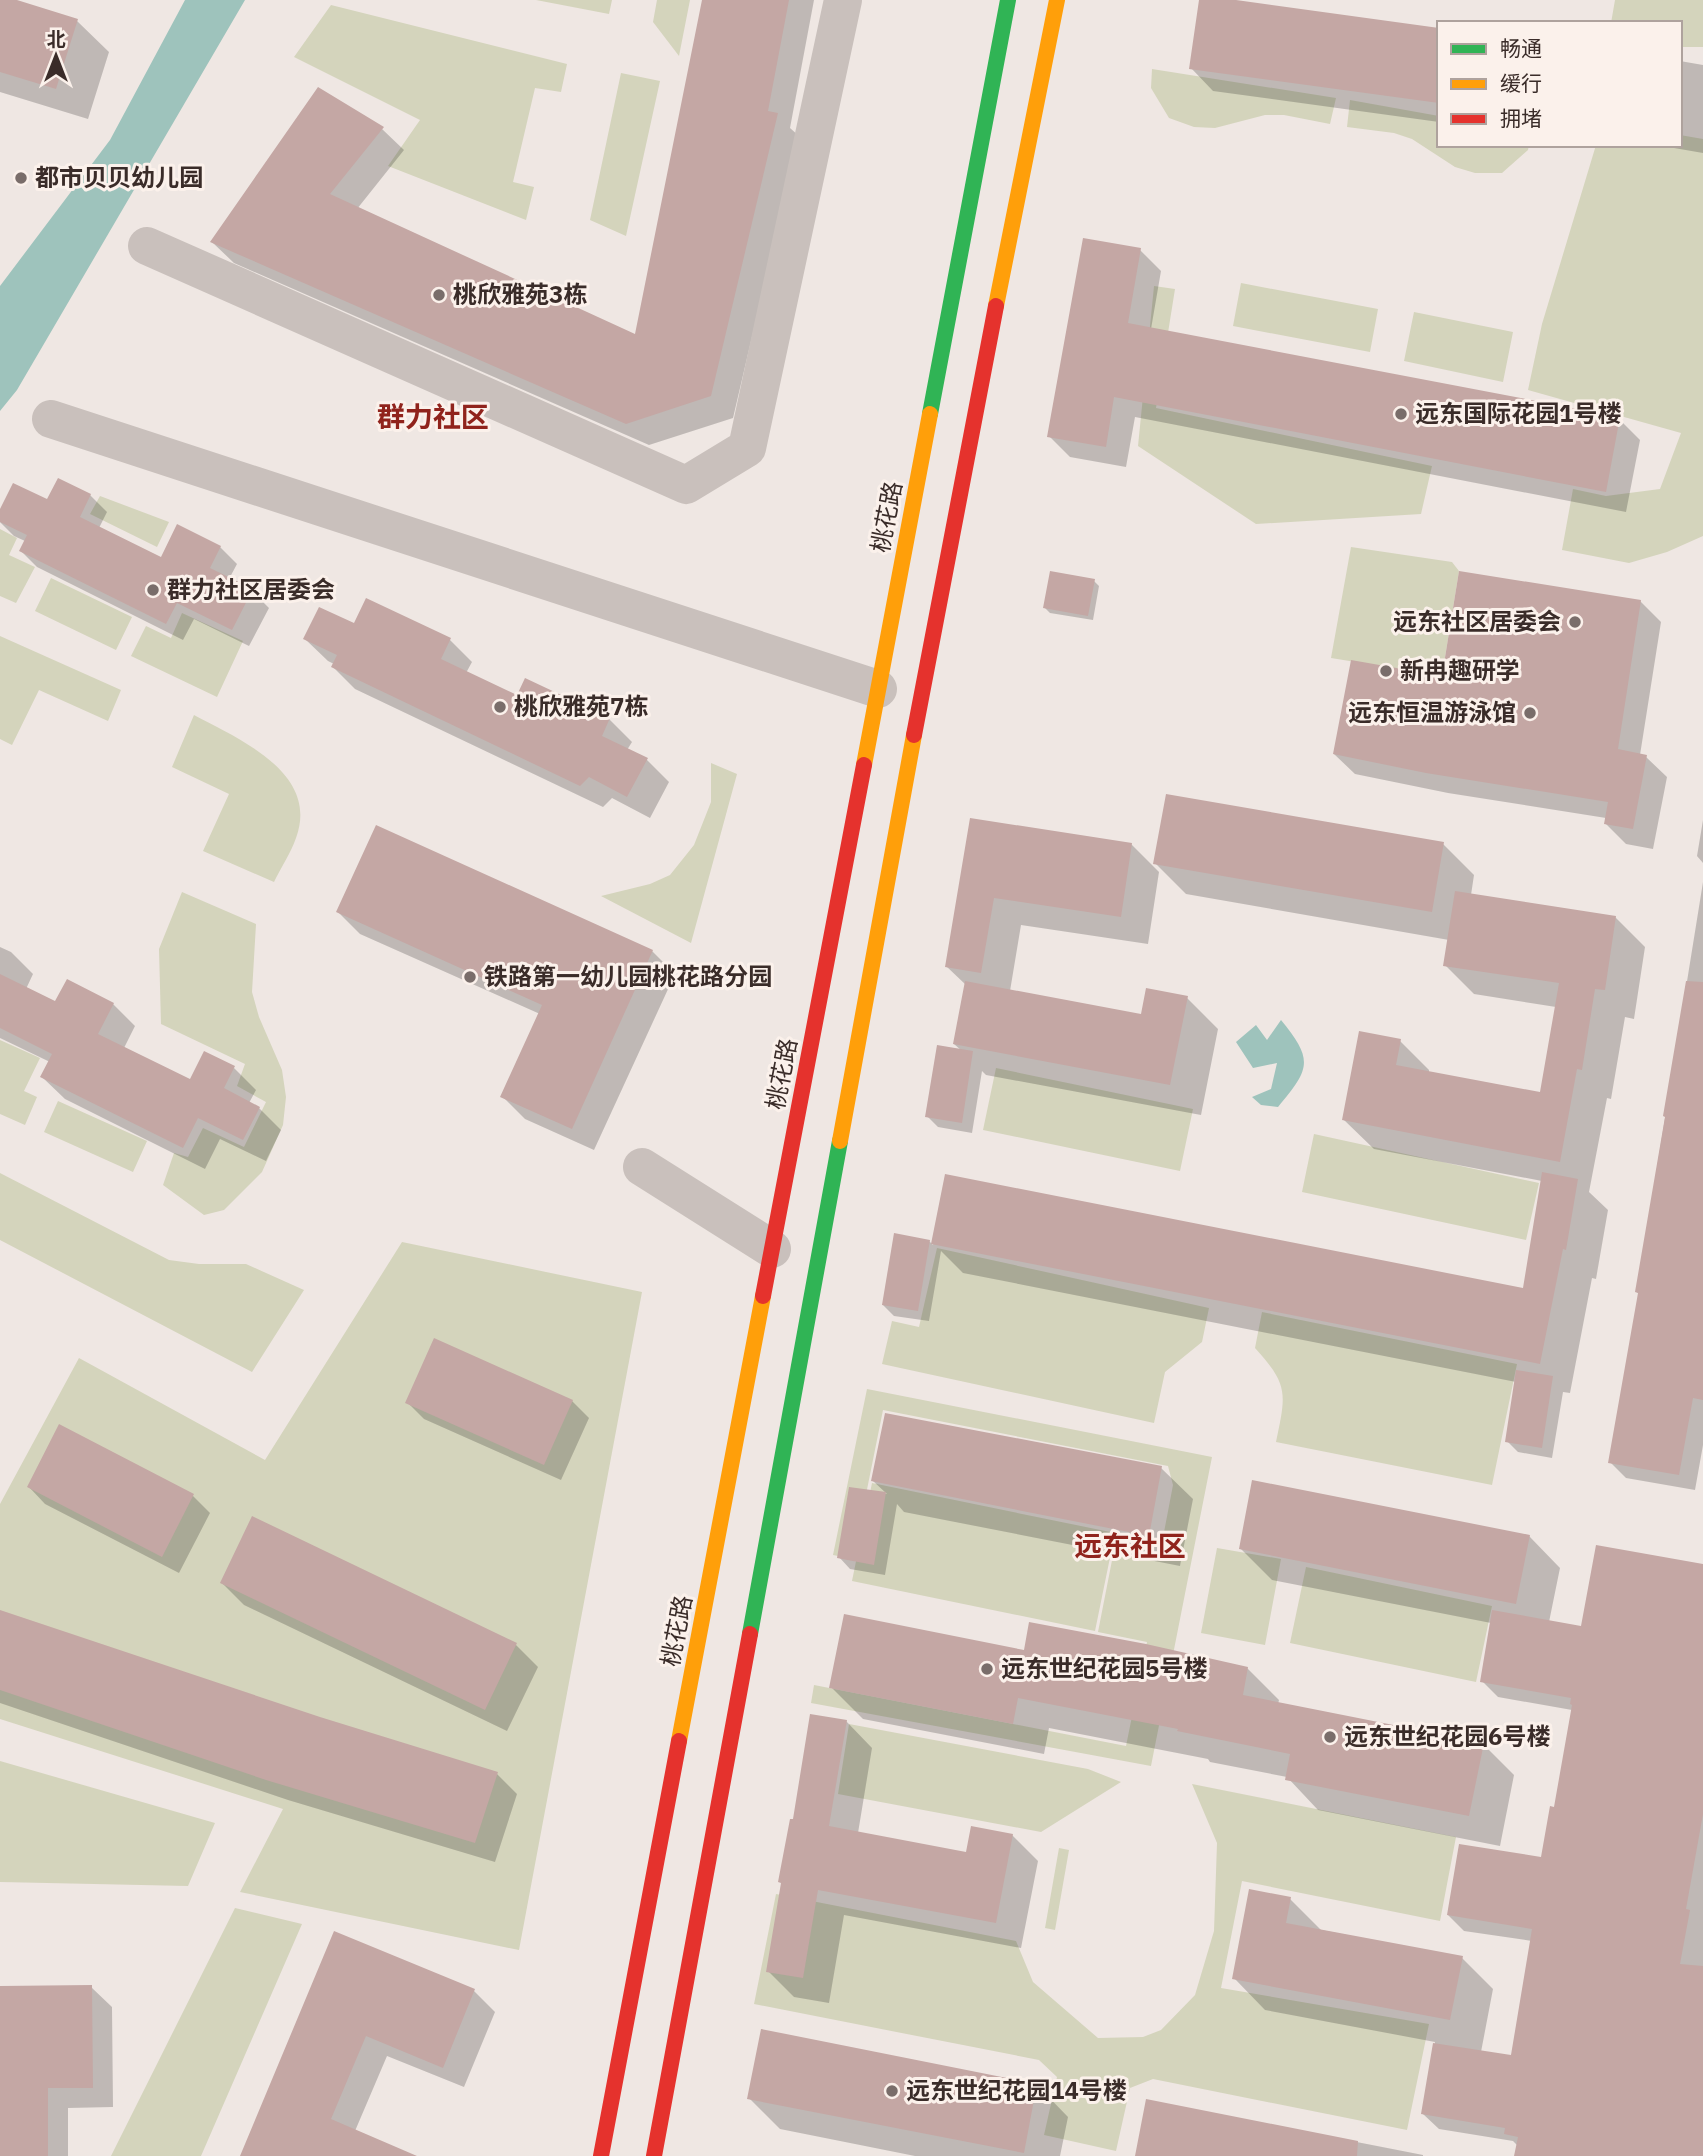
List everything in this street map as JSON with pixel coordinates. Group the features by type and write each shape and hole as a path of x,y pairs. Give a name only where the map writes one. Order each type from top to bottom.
{"main road":[{"name":"桃花路","path":"601,2156 1008,0"},
{"path":"656,2151 950,541 1057,0"}],"street":[{"path":"147,246 686,485 747,448 843,0"},
{"path":"51,419 877,689"},
{"path":"642,1167 772,1250"}],"green space":[{"path":"536,0 612,0 609,14"},
{"path":"657,0 690,0 679,56 653,22"},
{"path":"1615,0 1703,0 1703,47 1682,47 1682,21 1611,21"},
{"path":"331,5 567,64 561,92 535,88 513,182 534,187 526,220 388,166 420,120 294,57"},
{"path":"1152,69 1336,98 1330,124 1284,115 1265,115 1215,128 1194,127 1169,118 1151,88"},
{"path":"621,73 660,81 626,236 590,220"},
{"path":"1350,100 1437,116 1437,147 1529,147 1502,173 1475,173 1455,167 1412,139 1394,133 1347,127"},
{"path":"1682,135 1703,139 1703,536 1667,552 1629,563 1562,550 1573,489 1606,496 1660,489 1681,433 1528,390 1542,324 1595,147 1682,147"},
{"path":"1241,283 1378,309 1370,352 1233,326"},
{"path":"1154,286 1175,289 1156,408 1432,466 1421,514 1256,524 1138,446"},
{"path":"1414,312 1513,332 1503,382 1404,361"},
{"path":"100,496 169,522 157,547 90,514"},
{"path":"0,529 17,538 9,555 35,567 16,603 0,596"},
{"path":"1351,547 1452,562 1459,571 1442,676 1331,658"},
{"path":"51,578 132,617 116,650 35,611"},
{"path":"182,613 243,641 217,697 131,656 146,626 171,638"},
{"path":"0,636 121,690 108,721 39,690 12,745 0,739"},
{"path":"194,715 232,735 271,761 286,777 297,795 300,815 296,838 274,882 203,851 229,794 172,767"},
{"path":"711,763 737,774 691,943 601,896 650,884 670,875 694,845 711,802"},
{"path":"182,892 256,924 252,992 259,1017 282,1070 286,1097 283,1125 262,1172 224,1210 204,1215 163,1185 174,1153 188,1157 203,1128 244,1147 266,1102 237,1086 245,1064 161,1024 159,949"},
{"path":"0,1040 40,1058 24,1091 37,1097 25,1125 0,1114"},
{"path":"996,1068 1193,1109 1180,1171 983,1130"},
{"path":"58,1101 147,1141 133,1172 44,1132"},
{"path":"1314,1134 1539,1183 1526,1240 1302,1192"},
{"path":"0,1173 169,1260 199,1264 246,1264 304,1290 252,1372 0,1240"},
{"path":"402,1242 642,1292 519,1950 240,1892 283,1809 0,1719 0,1504 79,1358 265,1460"},
{"path":"937,1248 1209,1308 1202,1342 1165,1372 1154,1423 882,1364 892,1321 919,1327"},
{"path":"1262,1312 1517,1364 1492,1485 1276,1442 1282,1412 1282,1391 1274,1372 1255,1348"},
{"path":"867,1389 1212,1457 1151,1766 811,1703 814,1685 1126,1746 1147,1642 1098,1632 1115,1545 1160,1553 1173,1485 1168,1466 883,1410 853,1559 833,1555"},
{"path":"872,1483 1115,1533 1095,1631 852,1581"},
{"path":"1217,1548 1281,1559 1265,1645 1201,1633"},
{"path":"1306,1567 1492,1606 1476,1682 1290,1643"},
{"path":"849,1724 1088,1769 1121,1782 1041,1832 838,1794"},
{"path":"0,1761 215,1823 188,1886 0,1882"},
{"path":"1192,1784 1456,1837 1440,1921 1242,1881 1221,1988 1429,2024 1407,2130 1153,2079 1130,2088 1116,2151 1044,2135 1057,2077 1039,2060 754,2004 776,1894 1016,1941 1033,1982 1098,2038 1143,2037 1161,2030 1195,1995 1214,1931 1217,1843"},
{"path":"1059,1848 1069,1850 1055,1930 1045,1928"},
{"path":"235,1908 302,1924 201,2156 111,2156"}],"water":[{"path":"185,0 245,0 17,390 0,411 0,286 110,140"},
{"path":"1281,1020 1303,1055 1302,1073 1278,1107 1261,1105 1252,1097 1271,1089 1277,1063 1253,1068 1236,1042 1256,1025 1267,1040"}],"building":[{"path":"0,0 17,0 78,19 56,89 0,72"},
{"path":"702,0 789,0 768,111 778,113 711,396 626,424 210,242 318,87 384,127 330,194 635,334"},
{"path":"1199,0 1236,0 1437,28 1437,103 1189,69"},
{"name":"远东国际花园1号楼","path":"1083,238 1141,248 1128,323 1620,417 1606,492 1114,397 1106,447 1047,437"},
{"path":"58,478 91,494 80,517 161,557 177,524 221,546 210,568 253,589 232,630 177,603 166,624 19,551 27,535 0,522 0,509 13,483 47,499"},
{"path":"1050,571 1095,579 1088,616 1043,608"},
{"name":"远东恒温游泳馆","path":"1459,571 1641,600 1618,749 1647,755 1633,829 1604,824 1608,802 1426,773 1333,754 1351,660 1442,676"},
{"name":"桃欣雅苑7栋","path":"366,598 451,638 441,659 517,695 525,678 610,718 602,736 648,758 627,797 589,777 580,786 331,667 337,655 303,639 319,607 354,623"},
{"path":"1166,794 1444,842 1432,912 1153,864"},
{"path":"970,818 1132,843 1121,917 994,898 981,973 945,967"},
{"path":"376,825 653,950 572,1129 500,1097 542,1005 336,912"},
{"path":"1455,891 1616,916 1605,990 1595,989 1582,1070 1577,1069 1560,1162 1342,1120 1359,1031 1401,1039 1396,1065 1540,1092 1559,983 1443,966"},
{"path":"0,974 55,1001 67,979 114,1003 98,1034 190,1079 204,1051 235,1066 224,1088 260,1107 243,1140 198,1118 183,1148 40,1077 52,1054 0,1028"},
{"path":"965,981 1141,1014 1146,988 1188,996 1170,1085 953,1044"},
{"path":"1686,981 1703,982 1703,1400 1693,1398 1679,1475 1608,1463 1638,1293 1635,1292"},
{"path":"937,1045 973,1051 962,1123 925,1117"},
{"path":"1542,1172 1578,1179 1566,1250 1563,1249 1540,1364 931,1244 945,1174 1523,1288"},
{"path":"894,1233 930,1240 918,1311 882,1305"},
{"path":"434,1338 573,1400 544,1465 405,1403"},
{"path":"1516,1370 1553,1376 1542,1448 1505,1442"},
{"path":"885,1413 1162,1466 1149,1536 871,1481"},
{"path":"59,1424 194,1494 162,1557 27,1487"},
{"path":"1252,1480 1530,1535 1516,1604 1239,1549"},
{"path":"849,1487 886,1492 874,1565 837,1558"},
{"path":"252,1516 517,1643 485,1710 220,1583"},
{"path":"1596,1545 1703,1564 1703,1814 1686,1909 1690,1910 1680,1964 1703,1966 1703,2156 1514,2156 1518,2137 1504,2134 1505,2128 1421,2114 1433,2043 1511,2055 1532,1929 1447,1915 1459,1844 1541,1857 1550,1806 1554,1807 1572,1705 1571,1698 1480,1682 1492,1610 1581,1626"},
{"path":"0,1610 320,1717 498,1772 475,1843 266,1780 0,1690"},
{"path":"844,1614 1024,1650 1029,1622 1146,1644 1248,1667 1243,1695 1484,1743 1469,1816 1285,1780 1290,1754 1177,1731 1178,1729 1018,1698 1013,1724 829,1688"},
{"path":"810,1714 847,1720 829,1826 966,1852 971,1826 1013,1834 996,1923 818,1890 803,1978 766,1972 781,1883 778,1882 790,1819 793,1819"},
{"path":"1249,1889 1291,1897 1286,1923 1463,1956 1450,2020 1232,1979"},
{"path":"334,1931 475,1989 443,2068 366,2036 331,2119 417,2156 240,2156"},
{"path":"92,1985 93,2088 48,2088 48,2156 0,2156 0,1986"},
{"name":"远东世纪花园14号楼","path":"761,2029 1037,2084 1024,2153 747,2099"},
{"path":"1146,2099 1358,2141 1357,2156 1135,2156"}],"traffic: fast":[{"path":"930,414 1008,0"},
{"path":"750,1634 840,1141"}],"traffic: slow":[{"path":"996,306 1057,0"},
{"path":"864,765 930,414"},
{"path":"840,1141 914,735"},
{"path":"679,1741 763,1296"}],"traffic: jam":[{"path":"914,735 996,306"},
{"path":"763,1296 864,765"},
{"path":"654,2156 750,1634"},
{"path":"601,2156 679,1741"}],"place":[{"name":"都市贝贝幼儿园","path":"21,178"},
{"name":"桃欣雅苑3栋","path":"439,295"},
{"name":"远东国际花园1号楼","path":"1401,414"},
{"name":"群力社区居委会","path":"153,590"},
{"name":"远东社区居委会","path":"1575,622"},
{"name":"新冉趣研学","path":"1386,671"},
{"name":"桃欣雅苑7栋","path":"500,707"},
{"name":"远东恒温游泳馆","path":"1530,713"},
{"name":"铁路第一幼儿园桃花路分园","path":"470,977"},
{"name":"远东世纪花园5号楼","path":"987,1669"},
{"name":"远东世纪花园6号楼","path":"1330,1737"},
{"name":"远东世纪花园14号楼","path":"892,2091"}],"district":[{"name":"群力社区","path":"433,417"},
{"name":"远东社区","path":"1130,1546"}]}
